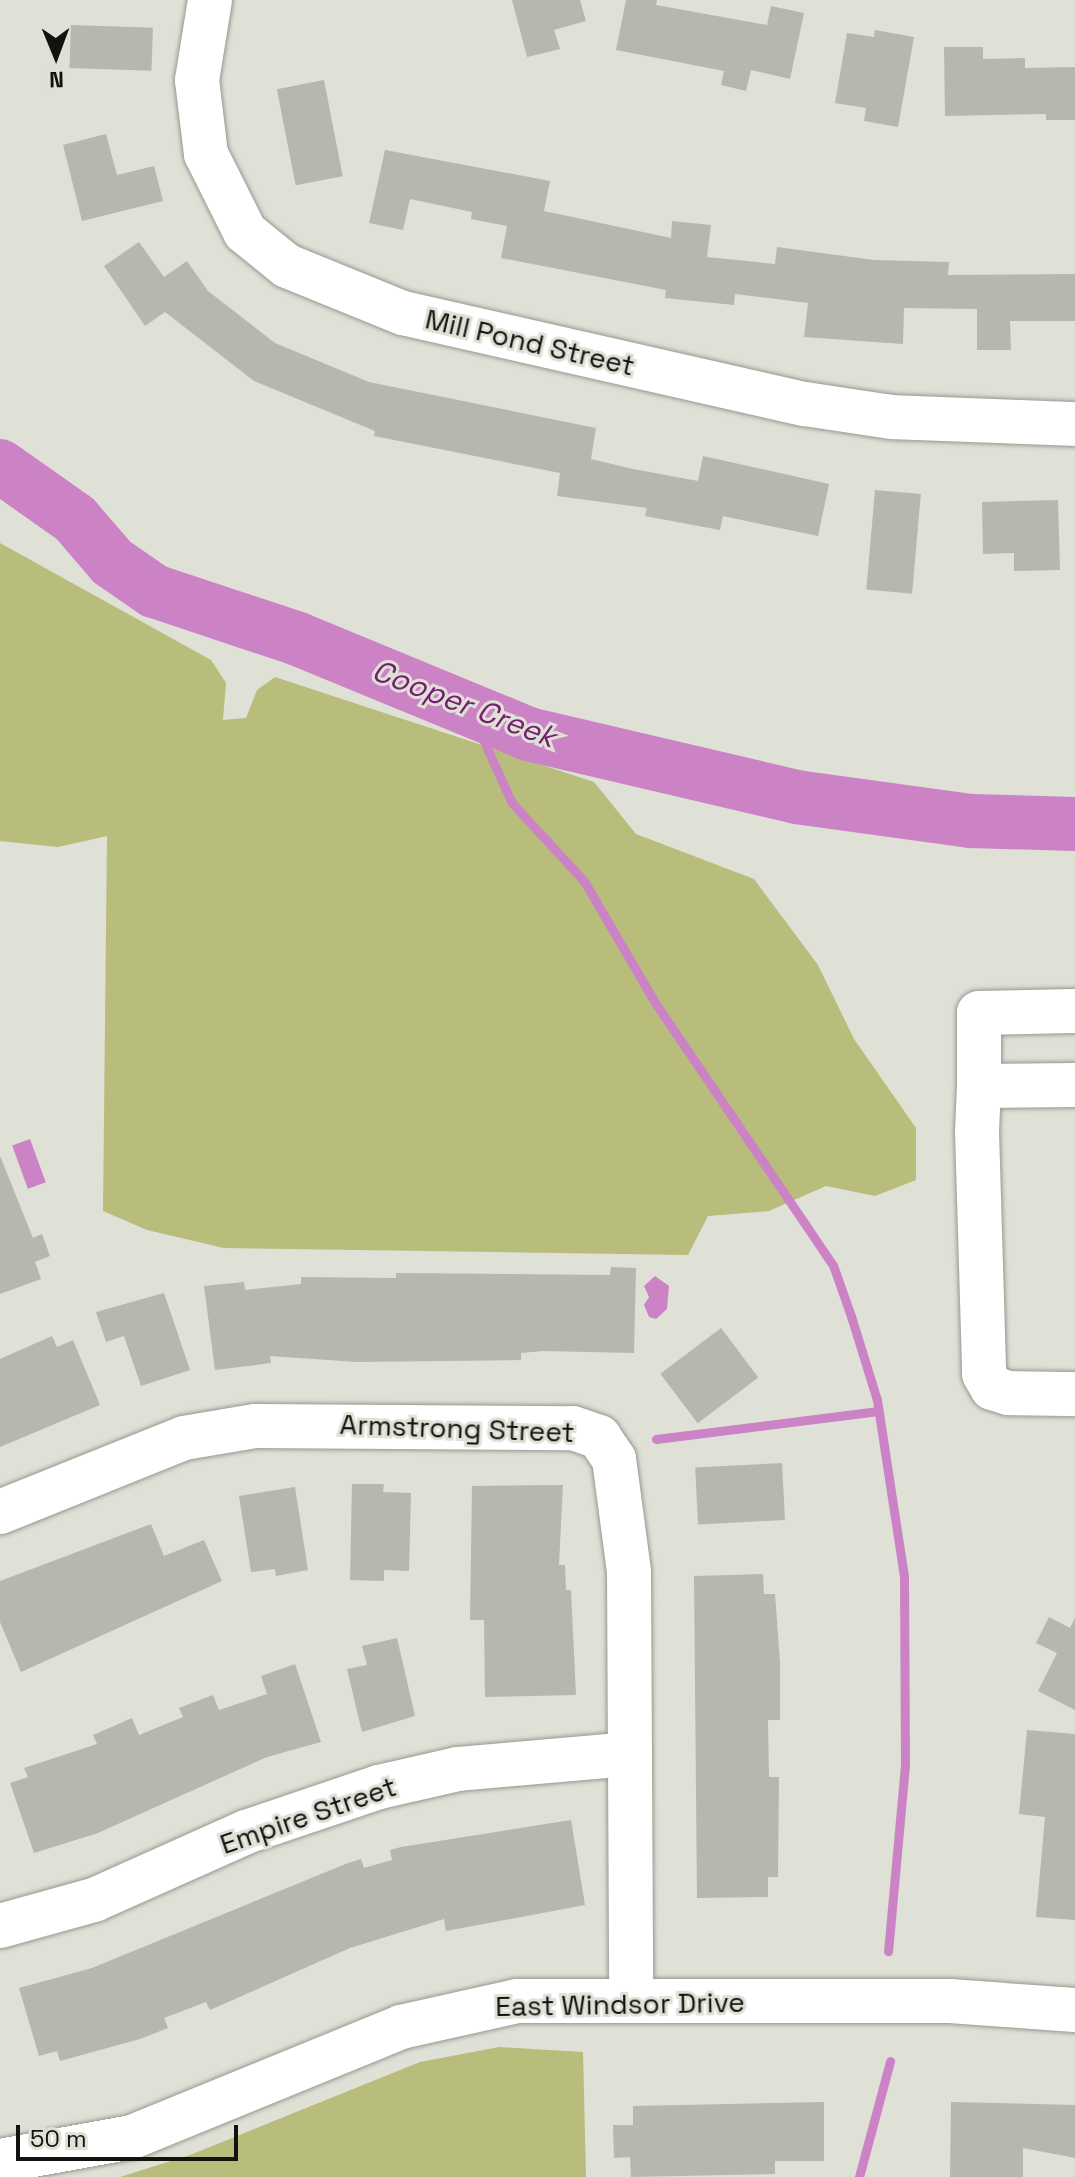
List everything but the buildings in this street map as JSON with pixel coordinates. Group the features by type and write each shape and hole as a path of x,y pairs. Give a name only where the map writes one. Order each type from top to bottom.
{"street":[{"name":"Mill Pond Street","path":"210,0 197,80 206,154 245,232 287,266 403,313 805,404 892,417 1075,424"},
{"path":"1075,1011 979,1013 984,1374 992,1388 1008,1393 1075,1394"},
{"path":"979,1086 1075,1085"},
{"name":"Armstrong Street","path":"0,1512 184,1438 243,1427 300,1424 587,1432 599,1437 614,1459 625,1525 631,2000"},
{"name":"Empire Street","path":"0,1926 94,1900 246,1832 379,1787 458,1769 629,1754"},
{"name":"East Windsor Drive","path":"0,2161 132,2137 343,2049 442,2015 517,2001 950,2001 1075,2010"}],"green space":[{"path":"0,543 211,660 226,683 223,720 246,718 257,690 275,677 594,782 636,834 754,879 818,965 854,1039 916,1128 916,1180 875,1196 826,1186 769,1211 708,1216 688,1255 224,1248 147,1230 103,1211 107,836 58,847 0,841"},
{"path":"499,2047 583,2052 586,2177 120,2177 190,2155 420,2062"}],"shaded area":[{"path":"30,1139 46,1182 28,1189 12,1145"},
{"path":"655,1276 669,1286 667,1309 656,1319 649,1317 644,1305 649,1297 644,1286"}],"waterway":[{"name":"Cooper Creek","path":"0,466 75,519 112,562 154,591 298,639 528,734 796,797 972,821 1075,824"},
{"path":"472,715 512,803 584,881 656,1004 833,1265 851,1316 877,1400 904,1576 905,1765 888,1951"},
{"path":"656,1439 878,1411"},
{"path":"859,2177 890,2061"}]}
